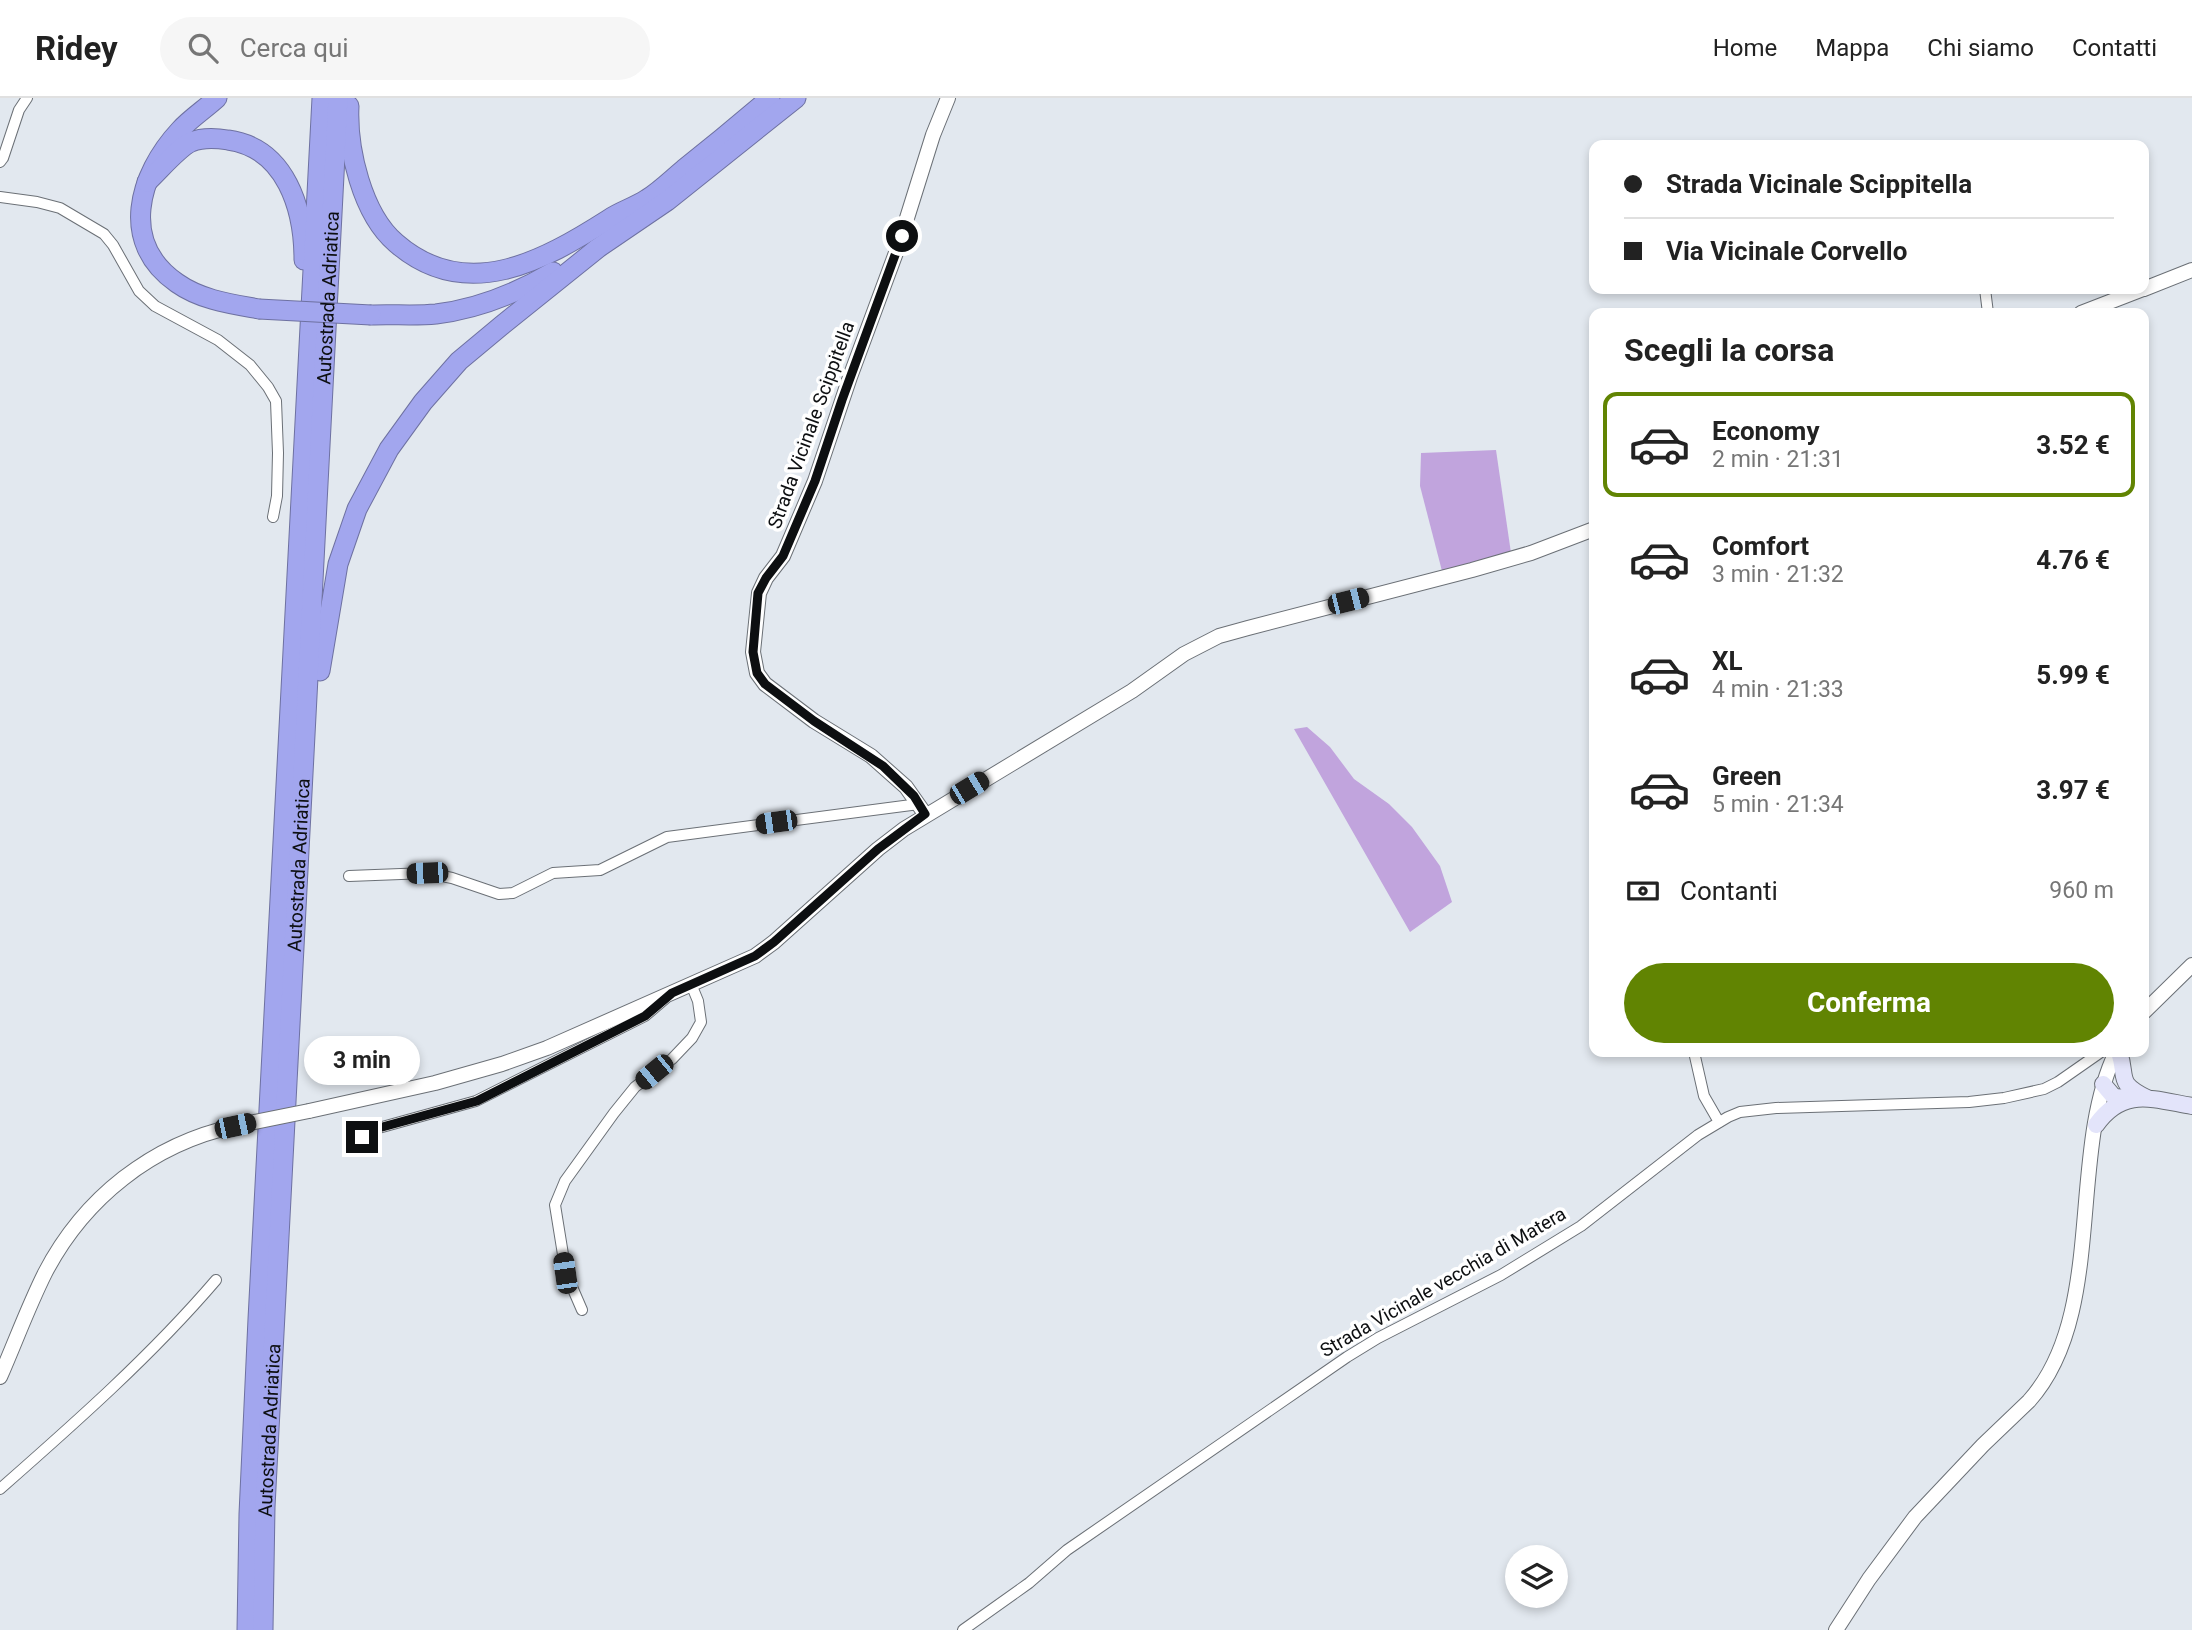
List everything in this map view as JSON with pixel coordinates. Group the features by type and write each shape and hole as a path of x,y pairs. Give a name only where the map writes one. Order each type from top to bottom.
{"highway":[{"path":"217,98 180,130 162,154 147,182 140,221 150,257 178,284 195,293 226,303 259,309 371,315 435,314 470,308 531,285 658,200 796,98"},
{"name":"Autostrada Adriatica","path":"247,1630 250,1486 322,98"},
{"name":"Autostrada Adriatica","path":"263,1630 265,1507 338,98"},
{"path":"349,98 352,148 358,176 381,227 404,250 439,269 483,274 517,267 581,237 612,216 658,200"},
{"path":"296,930 321,668 338,564 357,509 389,449 423,402 459,361 658,200 770,98"},
{"path":"147,182 189,142 208,137 252,145 271,160 287,179 296,203 304,246 302,456"}],"main road":[{"path":"2118,1057 2125,1082 2138,1096"},
{"path":"2103,1084 2114,1097 2138,1096 2192,1105"},
{"path":"2096,1125 2114,1105 2138,1096"}],"street":[{"path":"0,162 19,110 27,98"},
{"name":"Strada Vicinale Scippitella","path":"922,809 906,787 871,756 814,721 765,684 757,673 753,652 758,593 783,556 819,472 842,400 902,236 933,135 948,98"},
{"path":"0,197 60,208 104,234 139,291 155,306 218,341 250,365 276,401 277,496 273,517"},
{"path":"2149,287 2192,270"},
{"path":"2096,308 2131,294"},
{"path":"0,1377 51,1263 75,1227 100,1198 132,1171 161,1152 197,1135 435,1083 547,1048 745,961 766,949 922,809 1132,691 1184,654 1208,641 1531,553 1589,531"},
{"path":"349,876 427,873 452,878 499,894 513,893 553,873 600,870 667,837 922,809"},
{"path":"2149,1007 2192,965"},
{"path":"582,1310 565,1273 555,1205 565,1181 635,1087 672,1059 692,1038 701,1021 698,1001 691,984"},
{"path":"349,1145 375,1129 477,1101 645,1016 672,993"},
{"path":"1696,1057 1704,1096 1719,1122"},
{"name":"Strada Vicinale vecchia di Matera","path":"963,1630 1029,1583 1067,1550 1347,1357 1545,1250 1719,1122 1740,1112 1757,1109 1969,1102 2004,1098 2044,1089 2094,1057"},
{"path":"1836,1630 1901,1533 1945,1484 2034,1395 2054,1364 2067,1330 2075,1288 2103,1084 2115,1057"},
{"path":"0,1489 120,1379 185,1316 216,1280"}],"shaded area":[{"path":"1496,450 1511,553 1442,571 1420,486 1421,453"},
{"path":"1307,727 1330,747 1354,779 1389,804 1412,827 1440,866 1452,902 1410,932 1294,729"}],"route":[{"path":"362,1137 375,1129 477,1101 645,1016 672,993 755,956 878,849 925,814 906,787 871,756 814,721 765,684 757,673 753,652 758,593 783,556 815,481 902,236"}]}
